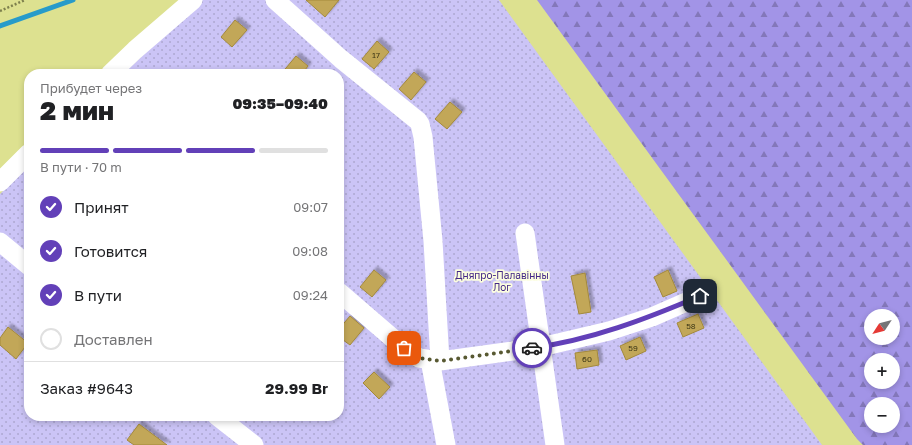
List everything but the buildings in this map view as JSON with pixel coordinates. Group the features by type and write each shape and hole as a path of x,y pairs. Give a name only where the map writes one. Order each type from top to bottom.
{"street":[{"path":"115,69 193,0"},
{"path":"275,0 341,58 418,120 420,124 423,137 437,306 435,361 446,445"},
{"path":"0,182 24,158"},
{"path":"525,233 555,445"},
{"path":"0,242 24,262"},
{"path":"344,296 404,348 419,358 435,361 540,347 609,331 652,316 700,296"},
{"path":"223,421 254,445"}],"path":[{"path":"0,11 25,0"}],"green space":[{"name":"Дняпро-Палавінны Лог","path":"201,0 499,0 822,445 0,445 0,194 24,170 24,421 344,421 344,69 128,69"},
{"path":"537,0 912,0 912,445 863,445 857,439"}],"waterway":[{"path":"0,26 73,0"}],"way so far":[{"path":"404,348 419,358 440,361 532,348"}],"route":[{"path":"532,348 609,331 652,316 700,296"}]}
